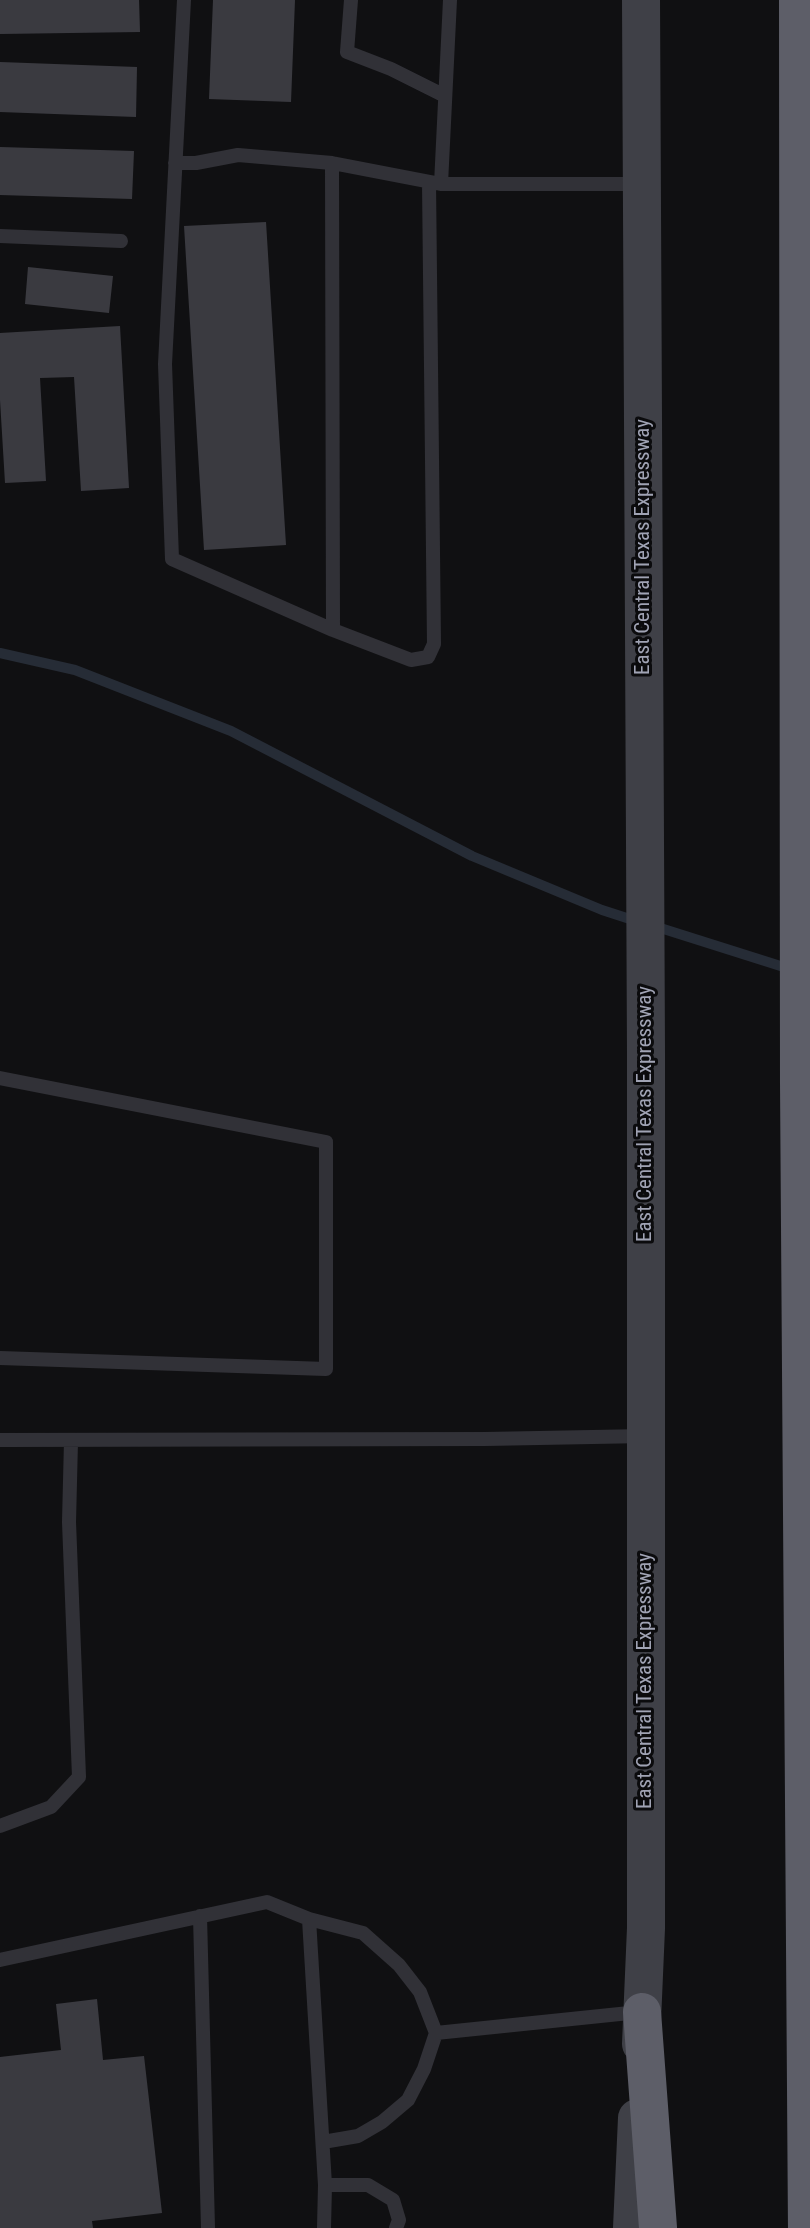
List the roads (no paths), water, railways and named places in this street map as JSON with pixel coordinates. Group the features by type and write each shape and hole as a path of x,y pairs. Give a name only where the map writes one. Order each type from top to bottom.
{"highway":[{"path":"799,0 799,1083 807,2228"},
{"path":"642,2012 658,2228"}],"main road":[{"name":"East Central Texas Expressway","path":"632,2228 646,1928 646,1053 641,0"}],"lane":[{"path":"184,0 165,364 172,559 333,630 411,660 428,657 434,645 435,183 445,96 450,0"},
{"path":"351,0 347,52 391,69 445,96"},
{"path":"175,163 196,163 238,155 332,163 435,183 643,184"},
{"path":"332,163 333,630"},
{"path":"0,236 121,241"},
{"path":"0,1078 326,1142 326,1369 0,1358"},
{"path":"0,1440 646,1436"},
{"path":"0,1826 51,1807 79,1777 69,1522 71,1441"},
{"path":"0,1960 267,1902 309,1919 363,1933 399,1965 420,1993 436,2033 424,2069 408,2100 382,2122 358,2136 323,2142"},
{"path":"200,1916 208,2228"},
{"path":"309,1919 326,2185 324,2228"},
{"path":"436,2033 642,2012"},
{"path":"326,2185 368,2185 393,2200 399,2220 396,2228"}],"waterway":[{"path":"0,653 75,670 231,731 472,856 602,910 636,921"},
{"path":"654,926 790,969"}]}
